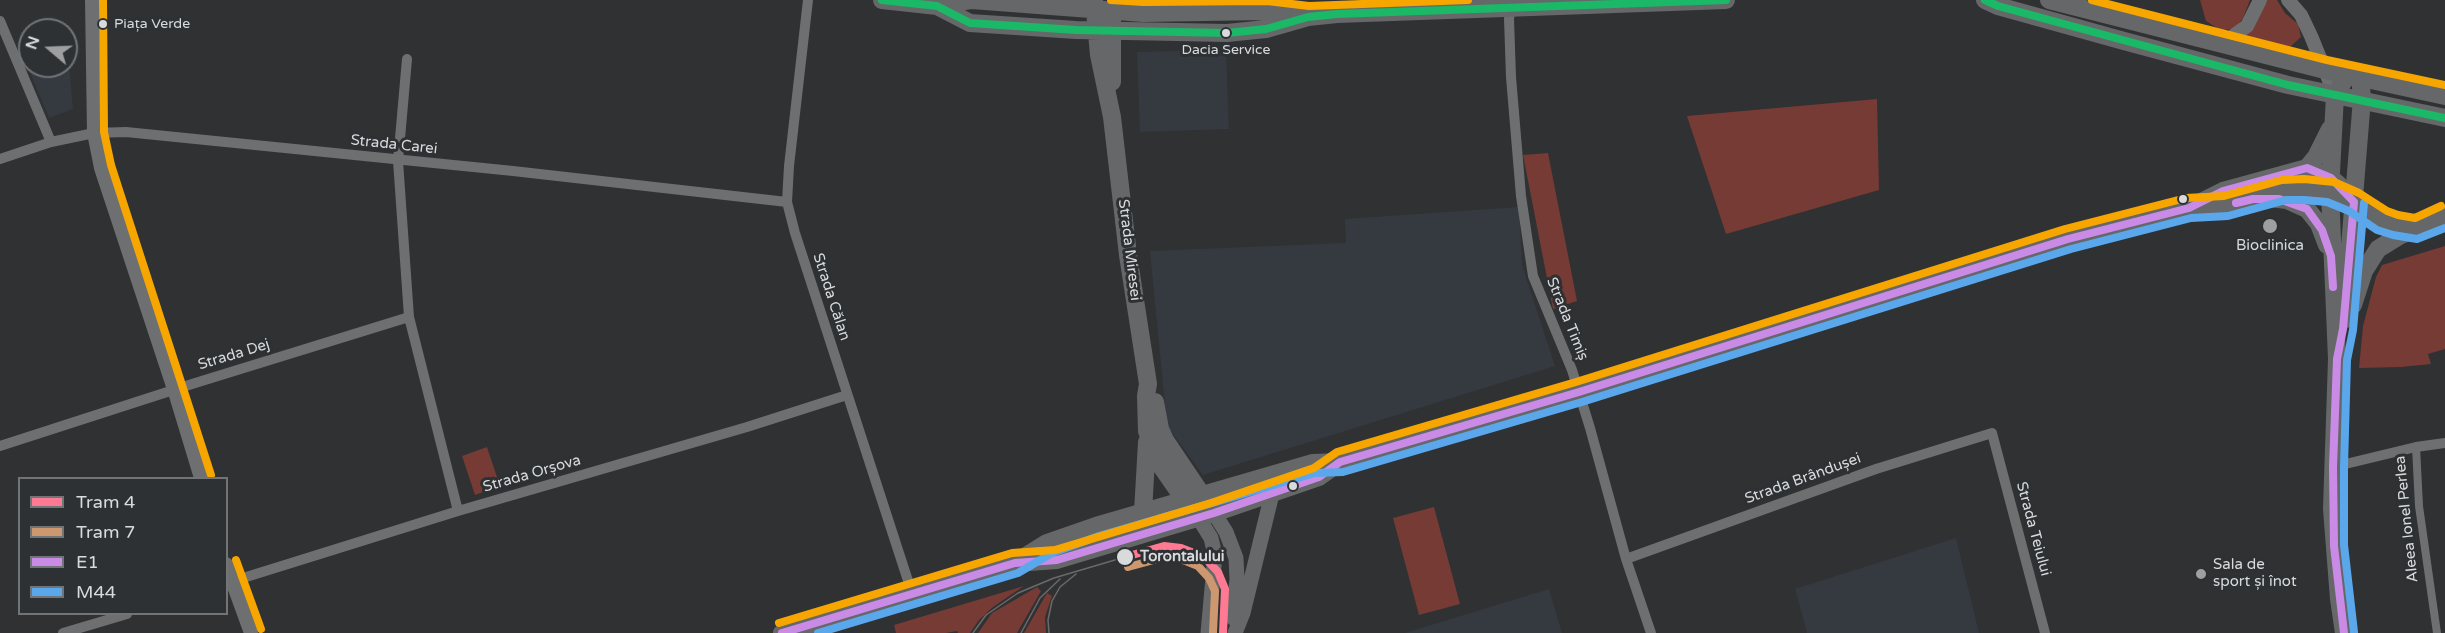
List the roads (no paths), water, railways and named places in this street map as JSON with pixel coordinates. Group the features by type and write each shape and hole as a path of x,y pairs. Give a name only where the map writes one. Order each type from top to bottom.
{"main road":[{"path":"882,0 937,6 972,0 1103,5 1209,13 1266,11 1308,17"},
{"path":"937,6 970,23 1105,31 1227,33 1266,29 1308,17 1460,5 1511,3 1612,5 1726,0"},
{"path":"1986,0 1998,6 2288,85 2445,118"},
{"path":"2049,0 2325,70 2445,96"},
{"path":"2080,0 2110,14"},
{"name":"Strada Miresei","path":"1103,5 1112,117 1128,255 1148,384 1147,431 1159,463 1206,515"},
{"path":"2344,633 2334,546 2333,467 2337,359 2331,256 2331,185 2335,95 2345,79 2355,75"},
{"path":"2337,359 2343,329 2362,99 2361,85 2355,75"},
{"path":"2189,208 2223,191 2307,168 2319,151 2333,122"},
{"path":"2307,168 2382,221 2416,229"},
{"path":"1016,562 1047,543 1143,512 1313,463 1340,462 1579,392 2068,239 2189,208 2226,206 2284,190 2331,185"},
{"path":"2253,199 2288,200 2307,209 2322,230 2331,256"},
{"path":"2343,329 2371,258 2393,240 2445,216"},
{"name":"Strada Miresei","path":"1148,384 1154,394 1160,429 1193,498"},
{"path":"1143,512 1147,431"},
{"path":"782,633 1016,562 1057,560 1206,515 1319,477 1340,462"},
{"path":"1235,633 1243,613 1272,494"},
{"path":"1206,515 1215,555 1208,633"},
{"path":"1206,515 1230,541 1237,568 1237,592 1230,633"}],"street":[{"path":"92,0 94,133 101,168 201,477"},
{"name":"Strada Călan","path":"808,0 787,202 795,233 912,593"},
{"path":"2222,44 2247,26 2260,0"},
{"path":"2289,0 2301,15 2335,95"},
{"name":"Strada Timiș","path":"1511,3 1509,19 1511,77 1521,196 1533,276 1579,392 1626,559 1651,633"},
{"path":"0,21 51,142"},
{"path":"407,59 398,160 409,317 458,511"},
{"name":"Strada Carei","path":"0,159 51,142 94,133 126,132 513,171 787,202"},
{"name":"Strada Dej","path":"0,446 174,389 409,317"},
{"name":"Strada Orșova","path":"229,583 458,511 747,427 847,395"},
{"name":"Strada Brândușei","path":"1626,559 1876,469 1992,433"},
{"name":"Strada Teiului","path":"1992,433 2045,633"},
{"path":"2416,447 2445,443"},
{"name":"Aleea Ionel Perlea","path":"2333,467 2416,447 2417,483 2437,633"},
{"path":"229,583 251,633"},
{"path":"63,633 124,615"}],"tram line":[{"name":"4","path":"1125,557 1164,546 1181,548 1204,557 1218,572 1225,589 1223,633"},
{"path":"973,633 986,615 1018,593 1054,578 1125,557"},
{"name":"7","path":"1128,567 1165,557 1178,558 1198,566 1209,578 1215,591 1213,632"},
{"path":"1049,633 1048,620 1052,601 1060,587 1076,574"},
{"path":"1021,633 1040,598 1060,579"}],"place":[{"name":"Piața Verde","path":"103,24"},
{"name":"Dacia Service","path":"1226,33"},
{"name":"Bioclinica","path":"2270,226"},
{"name":"Torontalului","path":"1125,557"},
{"name":"Sala de sport și înot","path":"2201,574"}]}
